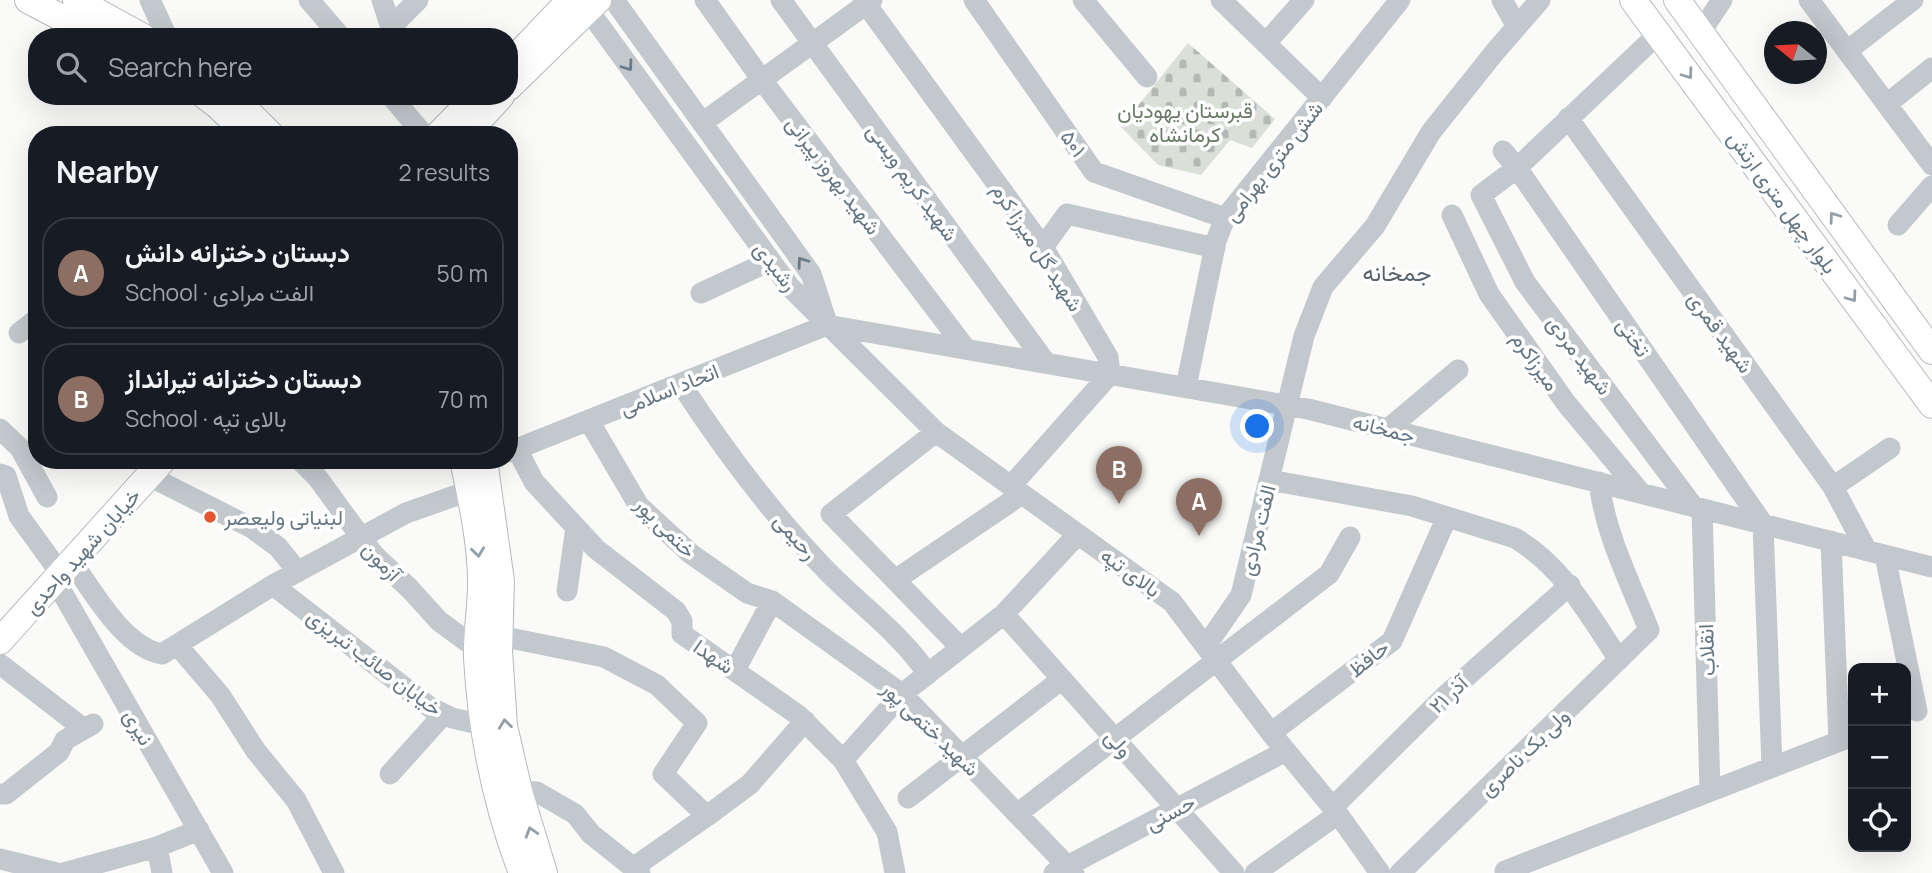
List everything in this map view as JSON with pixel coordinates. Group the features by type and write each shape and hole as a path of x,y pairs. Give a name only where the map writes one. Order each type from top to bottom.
{"main road":[{"path":"28,0 81,28"},
{"path":"76,0 127,28"},
{"name":"بلوار چهل متری ارتش","path":"1633,0 1932,405"},
{"name":"بلوار چهل متری ارتش","path":"1677,0 1932,351"},
{"path":"518,58 596,7"},
{"path":"518,79 596,7"},
{"path":"217,105 239,126"},
{"path":"241,105 262,126"},
{"path":"447,126 467,105"},
{"path":"473,126 493,105"},
{"name":"خیابان شهید واحدی","path":"0,641 155,469"},
{"path":"477,469 469,491 489,642 504,726 510,842 522,873"},
{"path":"481,469 501,581 489,642 483,725 508,793 544,873"}],"street":[{"path":"150,0 163,28"},
{"path":"309,0 333,28"},
{"path":"382,0 391,28"},
{"path":"395,28 418,0"},
{"name":"شهید بهروز پیرانی","path":"705,0 762,80 966,349"},
{"name":"شهید کریم ویسی","path":"780,0 1046,363"},
{"name":"۵۰۱","path":"974,0 1094,172 1225,218"},
{"path":"1083,0 1147,77"},
{"path":"1221,0 1322,98"},
{"path":"1266,43 1304,0"},
{"name":"شش متری بهرامی","path":"1186,387 1215,248 1225,218 1400,0"},
{"path":"1502,0 1516,25"},
{"name":"الفت مرادی","path":"1211,653 1241,595 1304,336 1323,287 1374,226 1431,132 1516,25 1540,0"},
{"path":"1700,33 1722,0"},
{"path":"1809,0 1929,156"},
{"path":"1847,51 1913,0"},
{"path":"702,123 867,1"},
{"name":"شهید گل میرزا کرم","path":"867,1 1043,247 1108,357 1110,374"},
{"name":"رشیدی","path":"596,7 702,123 811,274 827,325"},
{"name":"رشیدی","path":"596,7 770,261 789,286 827,325"},
{"path":"1517,168 1658,34"},
{"path":"1887,104 1932,68"},
{"path":"399,105 416,126"},
{"path":"416,105 421,126"},
{"name":"شهید قمری","path":"1568,118 1833,487 1876,554 1918,710"},
{"name":"تختی","path":"1503,151 1763,524"},
{"name":"شهید مردی","path":"1517,168 1481,195 1525,282 1698,507"},
{"path":"1898,225 1932,186"},
{"path":"1043,247 1067,214 1215,248"},
{"name":"میرزاکرم","path":"1452,215 1489,294 1566,403 1641,493"},
{"path":"701,293 770,261"},
{"name":"جمخانه","path":"827,325 1287,405 1932,568"},
{"name":"اتحاد اسلامی","path":"518,449 827,325"},
{"name":"بالای تپه","path":"827,325 936,432 1172,601 1380,873"},
{"path":"19,333 28,326"},
{"path":"1388,429 1458,370"},
{"path":"895,580 1016,490 1110,374"},
{"name":"رحیمی","path":"681,384 709,427 766,502 828,572 907,647 928,674"},
{"name":"ختمی پور","path":"589,421 639,506 691,554 747,593 772,601"},
{"path":"0,429 20,448 28,463"},
{"path":"936,432 831,514 961,648"},
{"path":"1833,487 1890,448"},
{"name":"شهدا","path":"518,458 534,482 596,549 676,611 682,621 682,634 805,721 843,760 887,832 895,873"},
{"path":"32,469 47,497"},
{"path":"158,469 278,547 298,572"},
{"name":"آزمون","path":"309,469 360,539 439,621 489,642"},
{"path":"0,474 6,476 19,516 63,572 139,646 162,654 273,585 406,513 469,491"},
{"path":"1270,480 1412,506 1516,538 1530,547 1570,585 1619,660"},
{"name":"ولی بک ناصری","path":"1400,873 1649,630 1613,539 1599,482"},
{"name":"انقلاب","path":"1698,507 1710,791"},
{"name":"حافظ","path":"1271,733 1392,640 1447,517"},
{"path":"1763,524 1772,767"},
{"path":"567,592 576,527"},
{"path":"843,760 902,694 1004,614 1078,534"},
{"path":"1017,814 1115,739 1211,653 1329,574 1350,537"},
{"path":"1506,873 1846,739 1831,541"},
{"name":"نیری","path":"63,572 223,873"},
{"name":"خیابان صائب تبریزی","path":"273,585 431,708 443,715 483,725"},
{"name":"۲۱ آذر","path":"1255,873 1335,811 1446,695 1570,585"},
{"path":"735,670 772,601"},
{"name":"شهید ختمی پور","path":"772,601 902,694 1017,814 1065,871"},
{"name":"ولی","path":"1004,614 1234,873"},
{"path":"489,642 604,657 657,685 697,723 663,774 707,816"},
{"path":"178,646 220,695 256,751 296,800 334,873"},
{"path":"0,664 88,726 65,740 59,752 6,794 0,794"},
{"path":"908,798 1062,679"},
{"path":"390,774 443,715"},
{"path":"508,793 537,792 575,814 591,834 637,870 750,785 805,721"},
{"name":"حسنی","path":"1065,871 1176,808 1286,751"},
{"path":"63,873 157,847 199,830"},
{"path":"157,847 162,873"},
{"path":"0,859 57,873"}],"green space":[{"name":"قبرستان یهودیان کرمانشاه","path":"1188,43 1275,119 1252,148 1230,140 1201,175 1158,165 1121,127"}],"place":[{"name":"دبستان دخترانه تیرانداز","path":"1119,504"},
{"name":"لبنیاتی ولیعصر","path":"210,517"},
{"name":"دبستان دخترانه دانش","path":"1199,536"}],"district":[{"name":"جمخانه","path":"1397,272"}]}
